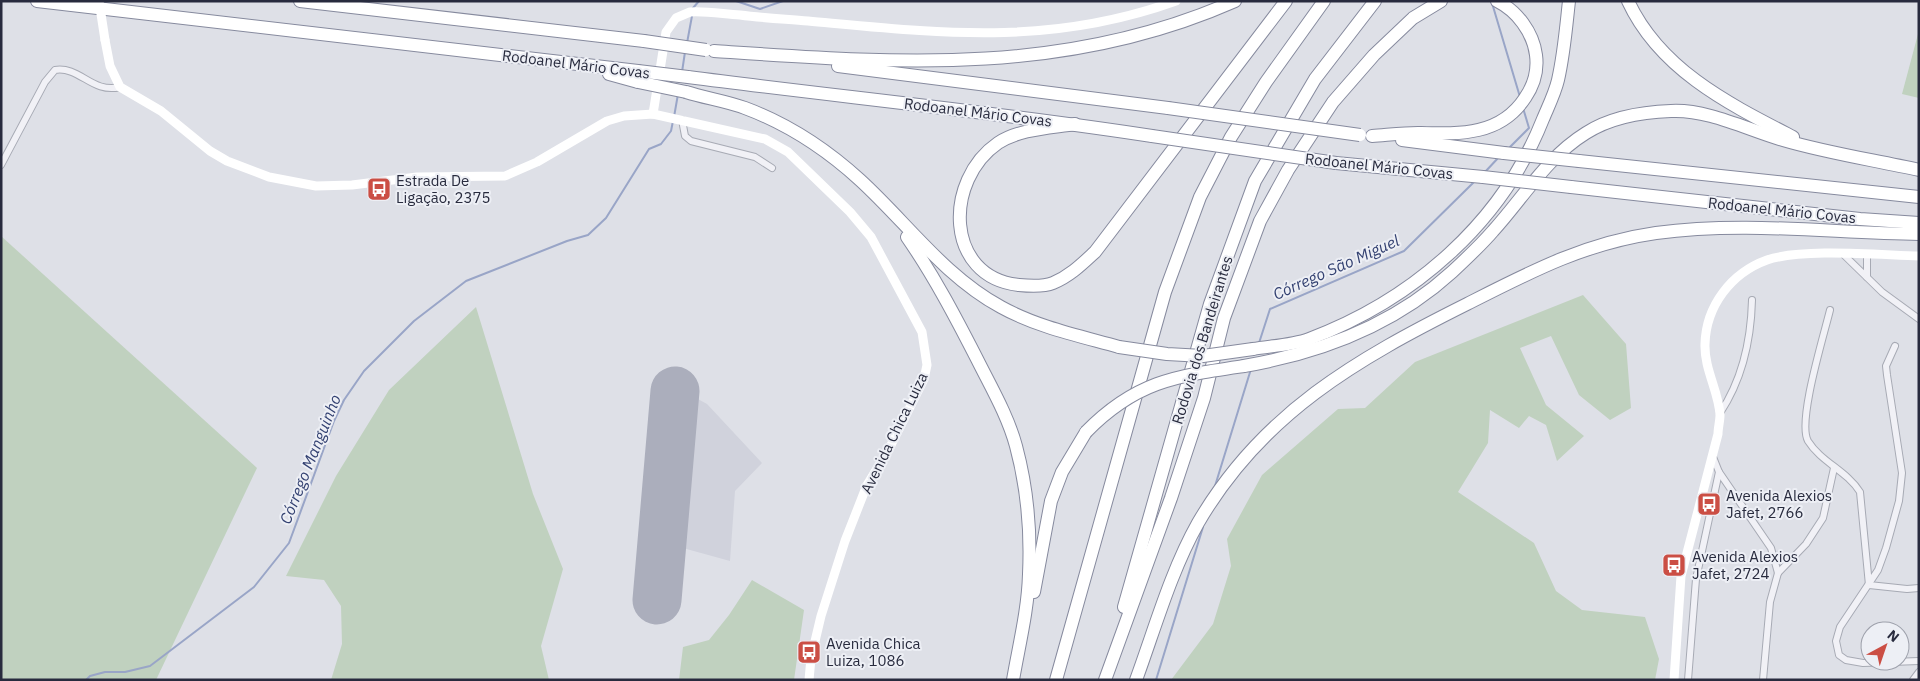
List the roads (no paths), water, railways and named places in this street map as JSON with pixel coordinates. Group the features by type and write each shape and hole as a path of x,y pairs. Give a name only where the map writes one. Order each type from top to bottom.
{"highway":[{"name":"Rodoanel Mário Covas","path":"37,1 573,64 638,77 688,77 857,99 1007,114 1336,162 1919,223"},
{"name":"Rodoanel Mário Covas","path":"300,1 644,41 1504,153 1919,198"},
{"path":"710,50 887,61 946,62 1009,58 1111,42 1157,31 1193,19 1235,1"},
{"path":"1075,124 1020,133 998,143 978,160 968,178 958,214 965,247 984,271 999,280 1022,286 1052,283 1075,271 1096,252 1286,1"},
{"path":"1056,680 1164,292 1200,197 1231,138 1260,90 1324,1"},
{"name":"Rodovia dos Bandeirantes","path":"1104,680 1210,304 1255,181 1315,79 1375,1"},
{"path":"1104,680 1171,498 1204,398 1224,318 1260,221 1288,170 1333,102 1374,55 1413,18 1441,1"},
{"path":"1366,136 1477,132 1506,120 1518,109 1532,89 1536,72 1536,54 1529,32 1519,18 1506,6 1497,1"},
{"path":"638,77 743,108 775,121 810,141 861,181 897,220 965,284 1001,308 1059,331 1119,347 1167,354 1203,356 1308,340 1368,312 1438,266 1482,220 1523,163 1537,135 1558,82 1569,1"},
{"path":"1628,1 1652,40 1685,73 1723,100 1814,147"},
{"path":"1026,611 1037,580 1051,501 1062,472 1086,432 1123,399 1153,384 1182,375 1281,359 1314,350 1368,329 1409,305 1451,273 1493,231 1542,171 1566,147 1587,132 1615,120 1639,114 1674,111 1704,115 1814,147 1919,170"},
{"path":"897,220 937,284 969,343 1001,408 1016,445 1024,486 1029,531 1029,574 1026,611 1013,680"},
{"path":"1136,680 1163,603 1197,525 1248,452 1282,418 1326,382 1400,338 1572,253 1618,240 1694,228 1736,226 1919,234"}],"main road":[{"path":"99,1 110,66 120,87"},
{"path":"654,114 666,32 676,18 690,12 927,32 1008,33 1066,29 1100,24 1140,14 1176,1"},
{"name":"Avenida Chica Luiza","path":"120,87 161,111 210,151 227,161 269,177 316,186 352,186 417,177 505,176 537,162 607,122 624,116 654,114 682,120 765,139 788,152 850,212 871,237 922,332 928,365 924,379 890,448 867,485 845,540 821,616 811,658 809,680"},
{"path":"1674,680 1682,576 1713,457 1720,413 1708,372 1705,346 1711,313 1720,297 1733,281 1748,269 1768,260 1789,256 1919,256"}],"street":[{"path":"1,165 45,82 55,70 70,72 105,89 120,87"},
{"path":"682,120 685,136 691,141 755,157 772,168"},
{"path":"1844,255 1882,292 1919,319"},
{"path":"1867,255 1867,277"},
{"path":"1720,413 1731,395 1743,362 1749,338 1752,300"},
{"path":"1830,310 1809,398 1805,431 1809,442 1834,468 1852,481 1861,496 1869,585"},
{"path":"1896,346 1886,366 1902,473 1896,514 1886,548 1869,585 1840,627 1836,641 1839,655 1846,660 1863,663 1919,661"},
{"path":"1713,457 1718,472 1776,558 1778,573 1770,602 1763,680"},
{"path":"1778,573 1806,544 1824,518 1834,468"},
{"path":"1688,680 1696,579 1718,472"},
{"path":"1869,585 1906,589 1919,588"},
{"path":"1913,680 1919,672"}],"waterway":[{"name":"Córrego Manguinho","path":"693,8 699,1"},
{"name":"Córrego Manguinho","path":"736,1 760,9 783,1"},
{"name":"Córrego São Miguel","path":"1492,3 1520,97"},
{"name":"Córrego Manguinho","path":"687,43 692,16"},
{"name":"Córrego Manguinho","path":"682,72 685,52"},
{"name":"Córrego Manguinho","path":"674,117 678,94"},
{"name":"Córrego São Miguel","path":"1508,149 1529,128 1523,108"},
{"name":"Córrego Manguinho","path":"86,680 90,676 105,672 125,672 150,666 254,587 289,543 334,421 344,400 364,371 414,321 466,281 567,241 588,235 606,218 649,149 661,144 671,131 673,121"},
{"name":"Córrego São Miguel","path":"1485,172 1499,157"},
{"name":"Córrego São Miguel","path":"1259,343 1270,309 1404,251 1474,182"},
{"name":"Córrego São Miguel","path":"1215,486 1251,369"},
{"name":"Córrego São Miguel","path":"1156,680 1203,527"}],"place":[{"name":"Estrada De Ligação, 2375","path":"379,189"},
{"name":"Avenida Alexios Jafet, 2766","path":"1709,504"},
{"name":"Avenida Alexios Jafet, 2724","path":"1674,565"},
{"name":"Avenida Chica Luiza, 1086","path":"809,652"}]}
